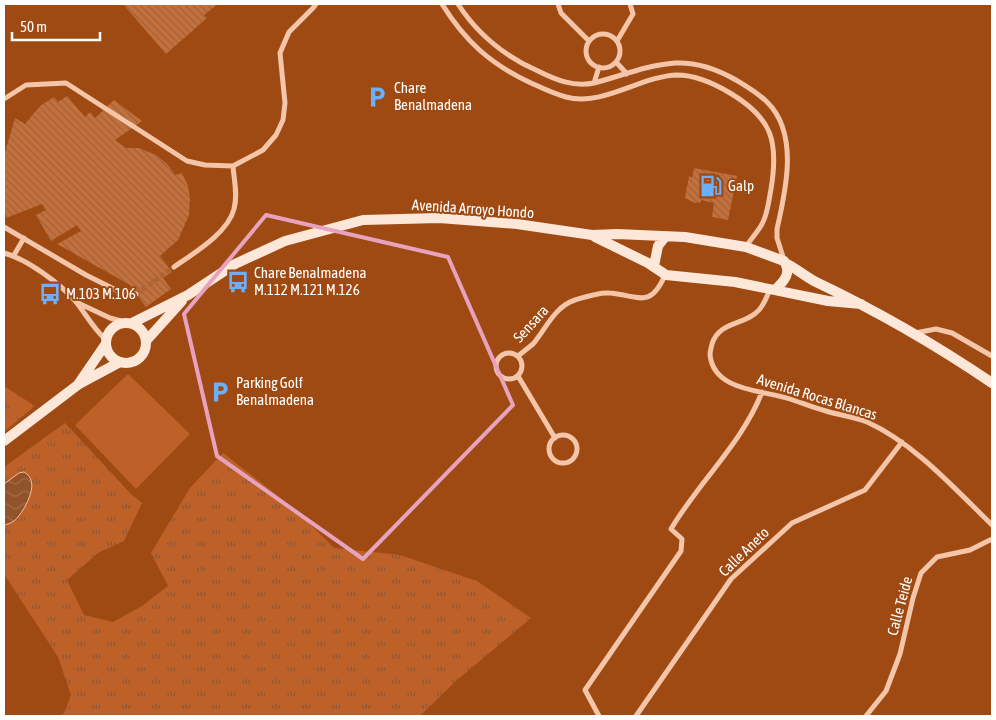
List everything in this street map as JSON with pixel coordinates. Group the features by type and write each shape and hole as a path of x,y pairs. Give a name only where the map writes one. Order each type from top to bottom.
{"main road":[{"name":"Avenida Arroyo Hondo","path":"129,323 188,295 235,264 285,240 363,220 439,218 517,224 592,235 617,234 700,239 746,247 785,263"},
{"name":"Avenida Arroyo Hondo","path":"592,235 654,266 666,275"},
{"path":"654,266 658,246 664,237"},
{"path":"773,289 785,280 788,272 785,263"},
{"path":"785,263 814,281 914,333 992,383"},
{"path":"666,275 735,282 828,301 861,304"},
{"name":"Avenida Arroyo Hondo","path":"146,341 188,295"},
{"path":"78,384 106,342 109,331 116,325 129,323 142,330 146,347 140,358 127,363 113,359 108,353 106,342"},
{"path":"4,441 78,384 120,362"}],"street":[{"path":"4,99 26,85 66,83 187,161 205,165 233,166 258,153 276,135 283,120 285,103 280,53 289,32 316,4"},
{"path":"442,4 455,26 471,44 489,59 513,75 567,98 584,99 595,97 657,78 677,75 698,79 719,87 755,110 765,122 771,140 774,156 773,175 764,221 746,247"},
{"path":"458,4 467,18 483,36 498,48 520,63 570,84 583,85 594,83 655,66 677,63 701,65 726,75 748,87 767,102 778,116 788,154 785,190 777,229 777,238 785,263"},
{"path":"558,4 561,13 589,41"},
{"path":"617,41 633,14 630,4"},
{"path":"608,34 617,41 620,51 616,62 604,68 589,60 586,49 593,37 608,34"},
{"path":"616,62 627,74"},
{"path":"594,83 599,67"},
{"path":"174,267 223,230 234,210 236,195 233,166"},
{"path":"4,227 86,275 122,293 136,294"},
{"path":"14,256 24,238"},
{"path":"4,253 14,256 50,278 75,302 106,342"},
{"name":"Sensara","path":"518,356 532,344 554,315 572,301 607,293 642,299 655,294 666,275"},
{"name":"Avenida Rocas Blancas","path":"773,289 759,310 722,329 714,340 710,354 718,375 729,383 866,422 902,442 992,525"},
{"path":"75,302 110,318 129,323"},
{"path":"914,333 936,329 952,333 992,356"},
{"path":"510,353 518,356 522,364 518,376 506,379 498,374 496,366 502,355 510,353"},
{"path":"518,376 555,438"},
{"path":"599,716 585,690 681,550 682,539 671,529 682,511 736,438 757,404 762,392"},
{"path":"563,435 572,438 577,446 576,455 569,462 560,462 553,458 550,445 555,438 563,435"},
{"name":"Calle Aneto","path":"636,716 731,579 792,523 865,490 902,442"},
{"name":"Calle Teide","path":"866,716 886,691 900,654 921,573 937,557 970,550 992,539"}],"highlighted area":[{"path":"266,215 448,257 513,405 363,559 217,456 184,314"}],"green space":[{"path":"128,374 190,434 136,489 75,425"},
{"path":"4,386 35,406 4,432"},
{"path":"65,423 131,494 142,503 124,541 98,553 67,580 84,615 113,622 142,606 168,586 151,553 190,488 223,453 296,510 334,548 400,555 477,581 531,618 456,681 420,716 61,716 71,695 58,657 4,574 4,467"}],"water":[{"path":"24,472 29,476 32,488 28,501 16,519 4,525 4,484 19,473"}],"building":[{"path":"123,4 218,4 204,15 207,18 166,54"},
{"path":"67,96 85,117 90,112 95,118 114,100 142,121 115,140 126,148 139,148 156,155 167,164 175,175 182,173 188,186 190,198 189,215 178,240 160,256 172,272 163,278 171,289 146,307 130,285 57,244 81,231 77,225 51,241 36,215 46,210 42,204 6,218 4,156 15,118 25,124 40,106 54,97 58,102"},
{"path":"694,168 737,176 728,220 712,217 714,203 701,200 701,202 695,203 685,198 689,176 692,178"}],"tunnel":[{"path":"136,294 174,267"}],"place":[{"name":"Chare Benalmadena","path":"377,97"},
{"name":"Galp","path":"711,186"},
{"name":"Chare Benalmadena M.112 M.121 M.126","path":"238,282"},
{"name":"M.103 M.106","path":"50,294"},
{"name":"Parking Golf Benalmadena","path":"220,392"}]}
